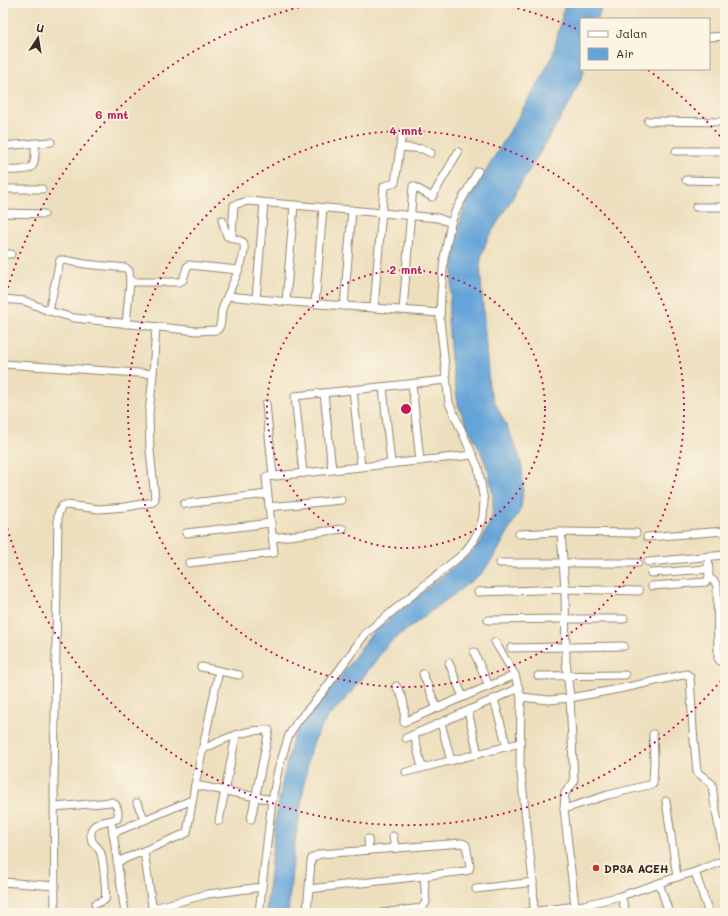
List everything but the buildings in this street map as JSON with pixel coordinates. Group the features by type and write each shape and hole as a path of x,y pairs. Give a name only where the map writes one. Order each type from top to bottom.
{"street":[{"path":"710,37 725,36"},
{"path":"648,121 725,122"},
{"path":"374,308 384,186 395,183 402,133"},
{"path":"3,146 51,142"},
{"path":"3,170 27,170 31,168 33,165 35,143"},
{"path":"400,147 423,149 431,153"},
{"path":"676,151 725,151"},
{"path":"403,310 413,186 432,197 458,152"},
{"path":"259,913 272,800 278,770 289,735 297,722 323,692 366,633 464,553 479,530 483,517 484,501 480,476 473,455 459,429 449,403 440,313 444,258 451,223 455,212 478,171"},
{"path":"686,180 725,181"},
{"path":"3,189 42,189"},
{"path":"232,235 234,205 248,202 411,215 438,218 451,223"},
{"path":"256,299 264,203"},
{"path":"286,302 294,205"},
{"path":"696,207 725,207"},
{"path":"315,304 323,208"},
{"path":"344,306 352,210"},
{"path":"3,213 44,214"},
{"path":"3,299 25,301 49,311 74,318 197,331 217,330 220,328 222,310 243,258 245,248 241,241 227,236 222,220"},
{"path":"3,254 11,254"},
{"path":"49,311 59,263 62,260 126,268 129,271 130,282 126,324"},
{"path":"130,282 179,282 184,278 189,265 238,270"},
{"path":"228,296 286,302 440,313"},
{"path":"55,913 58,514 62,506 66,505 99,509 126,507 153,502 155,499 150,450 149,414 156,327"},
{"path":"3,364 153,374"},
{"path":"303,473 295,396 446,380"},
{"path":"412,384 420,461"},
{"path":"383,387 391,464"},
{"path":"353,390 360,467"},
{"path":"324,393 332,470"},
{"path":"266,404 273,476"},
{"path":"189,563 274,553 266,477 473,455"},
{"path":"184,504 268,494"},
{"path":"269,508 341,500"},
{"path":"186,533 271,523"},
{"path":"272,538 343,529"},
{"path":"647,537 725,531"},
{"path":"561,532 565,589 567,676 570,698 574,782 565,793 564,809 575,906"},
{"path":"519,534 561,532 636,533"},
{"path":"648,562 725,555"},
{"path":"708,556 709,578"},
{"path":"500,563 638,563"},
{"path":"651,573 708,569"},
{"path":"652,586 706,582 709,578"},
{"path":"709,578 714,581 717,586 718,658 720,661 725,661"},
{"path":"478,592 565,589 639,591"},
{"path":"488,620 624,619"},
{"path":"495,642 515,675 521,697 520,765 534,912"},
{"path":"511,648 624,646"},
{"path":"474,652 489,686"},
{"path":"449,663 463,697"},
{"path":"201,667 239,675"},
{"path":"117,862 187,833 192,800 219,671"},
{"path":"423,674 437,708"},
{"path":"521,697 549,700 570,698 686,674 688,675 690,677 697,772 712,784 725,860 695,872 621,896 584,905 523,913"},
{"path":"396,686 403,698 404,722 515,675"},
{"path":"538,676 625,675"},
{"path":"406,738 519,688"},
{"path":"494,699 507,747"},
{"path":"468,711 478,754"},
{"path":"441,723 451,761"},
{"path":"202,750 236,735 260,730 269,730 250,819"},
{"path":"564,809 608,795 653,784 653,734"},
{"path":"219,821 236,735"},
{"path":"414,735 422,768"},
{"path":"406,772 520,744"},
{"path":"195,785 272,800"},
{"path":"125,913 112,830 145,820 192,800"},
{"path":"666,801 678,877"},
{"path":"55,807 112,802 116,804 117,819 98,823 92,828 91,831 92,840 101,855 106,890 105,900 95,904"},
{"path":"138,804 145,820"},
{"path":"393,836 395,848"},
{"path":"368,839 369,850"},
{"path":"307,913 311,861 315,856 320,854 458,843 466,845 470,870 309,889"},
{"path":"144,851 152,913"},
{"path":"695,872 709,913"},
{"path":"382,913 422,910 426,902 424,876"},
{"path":"3,882 55,886"},
{"path":"476,889 532,882"},
{"path":"659,883 669,913"},
{"path":"158,907 208,894 262,887"},
{"path":"621,896 626,913"},
{"path":"584,905 586,913"}],"water":[{"path":"565,3 602,3 598,18 580,18 580,70 584,70 584,72 571,101 487,240 480,266 489,387 517,450 522,466 523,487 521,508 496,554 482,573 388,644 353,691 328,717 319,731 308,761 294,849 288,913 266,913 275,822 284,774 293,738 300,726 338,680 371,634 472,552 482,540 492,517 493,496 488,470 458,405 451,358 448,320 457,231 465,206 542,77 553,55"}],"place":[{"name":"DP3A ACEH","path":"596,868"}]}
